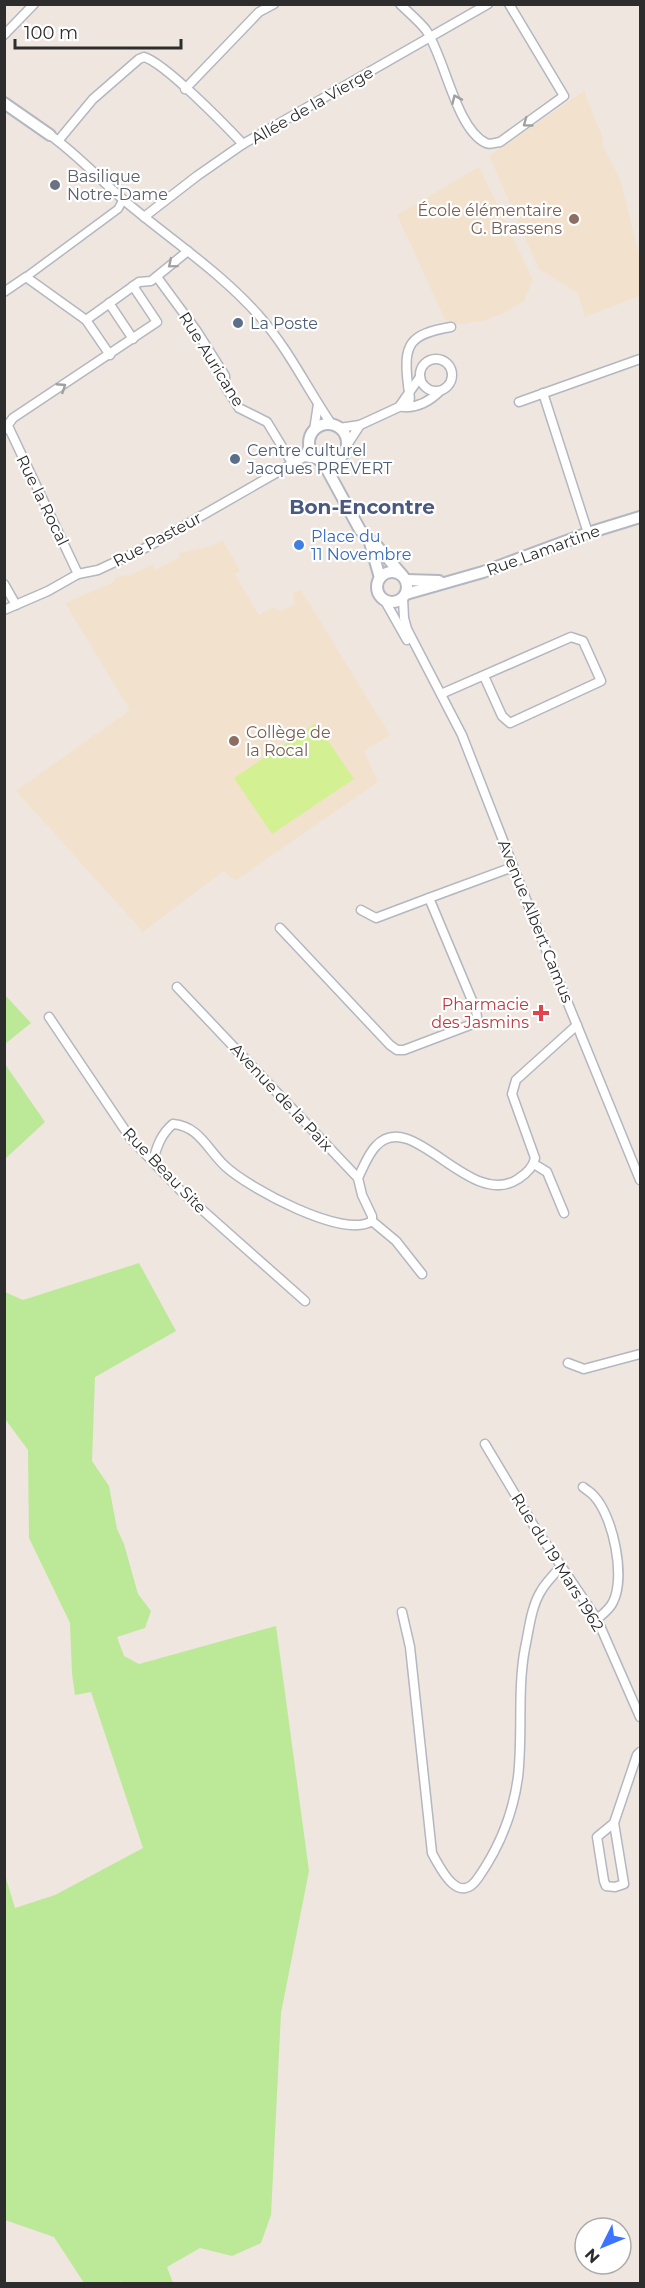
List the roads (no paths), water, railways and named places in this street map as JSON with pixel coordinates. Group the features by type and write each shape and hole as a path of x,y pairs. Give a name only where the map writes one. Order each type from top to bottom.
{"street":[{"path":"4,35 34,4"},
{"path":"185,89 259,12 274,4"},
{"path":"400,4 422,26 430,38 473,133 488,144 500,142 564,96 509,4"},
{"name":"Allée de la Vierge","path":"144,217 243,144 488,4"},
{"path":"54,138 93,99 139,59 149,59 225,125 243,144"},
{"path":"4,103 84,161 123,200 231,288 261,318 284,348 318,404 346,436 347,445"},
{"path":"4,292 118,209 123,200"},
{"path":"86,320 133,286 157,277 188,251"},
{"path":"26,277 86,320 110,355"},
{"name":"Rue Auricane","path":"157,277 202,339 225,376 225,386 239,408 267,422 292,463"},
{"path":"8,425 157,322 133,286"},
{"path":"109,303 133,339"},
{"path":"410,394 405,367 409,345 418,337 451,327"},
{"path":"519,402 640,359"},
{"path":"360,425 339,459 320,461 304,457 310,435 320,426 360,425 403,407 417,407 434,398 448,387 453,378 451,368 444,360 429,360 422,367 420,377 403,407"},
{"path":"420,377 421,383 429,390 440,391"},
{"path":"543,393 588,533"},
{"path":"314,430 318,404"},
{"name":"Rue la Rocal","path":"8,425 78,574"},
{"path":"309,445 312,454 320,461 337,486 356,524 404,578 408,589 405,596 395,602 385,601 377,590 380,578 369,539"},
{"name":"Rue Pasteur","path":"4,609 48,591 78,574 98,570 147,547 304,457"},
{"path":"337,486 339,459"},
{"name":"Rue Lamartine","path":"405,596 483,572 588,533 640,520"},
{"path":"380,578 391,572 404,578"},
{"name":"Rue Lamartine","path":"404,578 446,582"},
{"path":"4,584 16,605"},
{"name":"Avenue Albert Camus","path":"405,596 404,618 407,629 462,735 640,1179"},
{"name":"Avenue Albert Camus","path":"385,601 405,637 425,665"},
{"path":"441,694 571,637 583,641 601,681 510,723 502,716 484,676"},
{"path":"361,910 375,918 513,867"},
{"path":"280,928 390,1046 397,1050 404,1050 470,1025 477,1017 429,898"},
{"name":"Avenue de la Paix","path":"177,987 358,1178 371,1220"},
{"name":"Rue Beau Site","path":"49,1017 131,1139 181,1191 305,1301"},
{"path":"358,1178 377,1145 387,1138 399,1136 411,1139 468,1176 487,1185 500,1186 514,1182 525,1175 534,1164 534,1152 512,1094 513,1086 516,1080 577,1025"},
{"path":"153,1161 165,1131 173,1124 185,1125 225,1167 256,1189 322,1220 358,1225 371,1220 396,1240 422,1274"},
{"path":"534,1164 547,1172 564,1213"},
{"path":"568,1363 584,1369 640,1354"},
{"name":"Rue du 19 Mars 1962","path":"486,1444 534,1526 597,1619 640,1717"},
{"path":"583,1487 601,1506 614,1542 618,1573 614,1601 608,1610 597,1619"},
{"path":"402,1612 410,1647 432,1852 449,1880 459,1889 466,1889 472,1887 498,1847 512,1805 518,1776 520,1689 525,1651 540,1592 561,1566"},
{"path":"614,1823 597,1837 604,1881 606,1886 615,1887 624,1884 614,1823 640,1752"}],"place":[{"name":"Basilique Notre-Dame","path":"55,185"},
{"name":"École élémentaire G. Brassens","path":"574,219"},
{"name":"La Poste","path":"238,323"},
{"name":"Centre culturel Jacques PREVERT","path":"235,459"},
{"name":"Place du 11 Novembre","path":"299,545"},
{"name":"Collège de la Rocal","path":"234,741"},
{"name":"Pharmacie des Jasmins","path":"541,1013"}],"district":[{"name":"Bon-Encontre","path":"362,507"}]}
